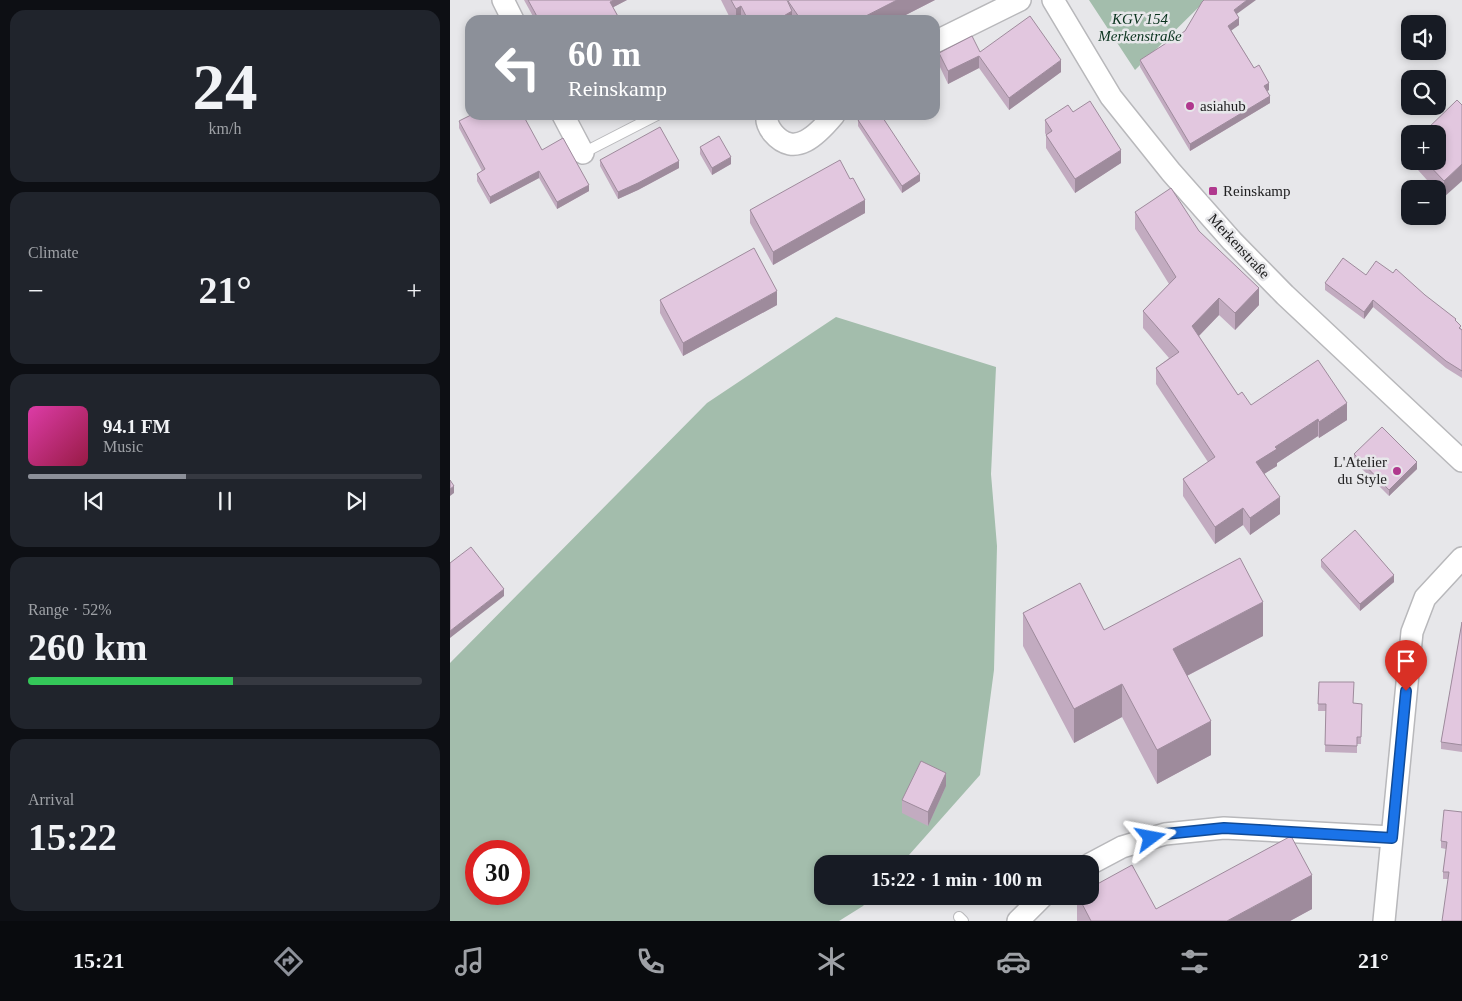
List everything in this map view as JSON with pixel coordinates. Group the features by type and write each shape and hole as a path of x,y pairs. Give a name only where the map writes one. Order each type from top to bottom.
{"street":[{"path":"503,0 510,15"},
{"path":"940,40 1020,0"},
{"name":"Merkenstraße","path":"1052,0 1111,97 1171,172 1232,241 1285,295 1462,461"},
{"path":"566,120 583,153"},
{"path":"767,120 771,130 780,141 792,145 806,142 829,120"},
{"path":"1384,921 1412,632 1425,598 1462,558"},
{"path":"1099,859 1122,847 1165,834 1224,828 1392,838"},
{"path":"1018,921 1034,905"},
{"path":"1042,921 1043,905"}],"lane":[{"path":"583,153 647,120"}],"green space":[{"name":"KGV 154 Merkenstraße","path":"1089,0 1206,0 1135,70"},
{"path":"836,317 996,367 991,474 997,546 994,670 980,775 909,855 814,855 814,905 864,905 839,921 450,921 450,663 707,403"}],"building":[{"path":"528,0 614,0 610,2 617,15 536,15"},
{"path":"731,0 787,0 792,11 785,15 746,15 741,6 736,9"},
{"path":"897,0 868,15 798,15 788,1"},
{"path":"1204,0 1247,0 1234,10 1239,18 1228,26 1254,68 1259,65 1269,83 1264,86 1270,96 1190,144 1140,60 1185,31"},
{"path":"1030,16 1061,60 1009,98 979,56 948,71 940,55 940,52 972,36 980,52"},
{"path":"1457,100 1462,105 1462,164 1443,180 1434,170 1446,170 1446,125 1431,125 1442,115 1446,115 1446,111"},
{"path":"1090,101 1121,150 1075,179 1046,135 1052,131 1045,120 1068,105 1073,112"},
{"path":"465,118 465,120 526,120 542,150 563,138 589,185 557,202 539,171 490,197 477,174 485,169 459,121"},
{"path":"858,120 884,120 920,174 902,186"},
{"path":"660,127 679,161 618,192 600,160"},
{"path":"719,136 731,157 712,168 700,147"},
{"path":"840,160 850,179 853,178 865,200 773,252 750,210"},
{"path":"1171,188 1199,231 1259,288 1235,313 1219,298 1192,326 1238,395 1242,392 1251,405 1318,360 1347,403 1319,422 1318,419 1256,462 1280,497 1250,518 1243,508 1215,527 1183,479 1215,457 1156,368 1179,352 1143,311 1176,277 1135,212"},
{"path":"754,248 777,291 683,343 660,300"},
{"path":"1343,258 1366,275 1376,261 1393,273 1396,269 1456,319 1461,326 1459,328 1462,330 1462,371 1446,361 1373,300 1364,312 1325,283"},
{"path":"1382,427 1417,462 1389,490 1354,454"},
{"path":"450,480 454,486 450,489"},
{"path":"1355,530 1394,575 1360,604 1321,560"},
{"path":"471,547 504,589 450,631 450,563"},
{"path":"1240,558 1263,602 1173,649 1211,721 1157,750 1122,684 1074,709 1023,613 1080,583 1104,630"},
{"path":"1462,622 1462,745 1441,742"},
{"path":"1319,682 1354,682 1353,703 1362,704 1361,737 1357,737 1357,746 1325,745 1326,704 1318,704"},
{"path":"921,761 946,773 928,812 902,800"},
{"path":"1444,810 1462,812 1462,921 1442,921 1449,872 1443,872 1447,842 1441,841"},
{"path":"1291,836 1312,875 1227,921 1091,921 1083,905 1099,905 1099,883 1132,865 1156,909"}],"place":[{"name":"asiahub","path":"1190,106"},
{"name":"Reinskamp","path":"1213,191"},
{"name":"L'Atelier du Style","path":"1397,471"}],"route":[{"path":"1151,838 1165,834 1224,828 1392,838 1406,691"}]}
